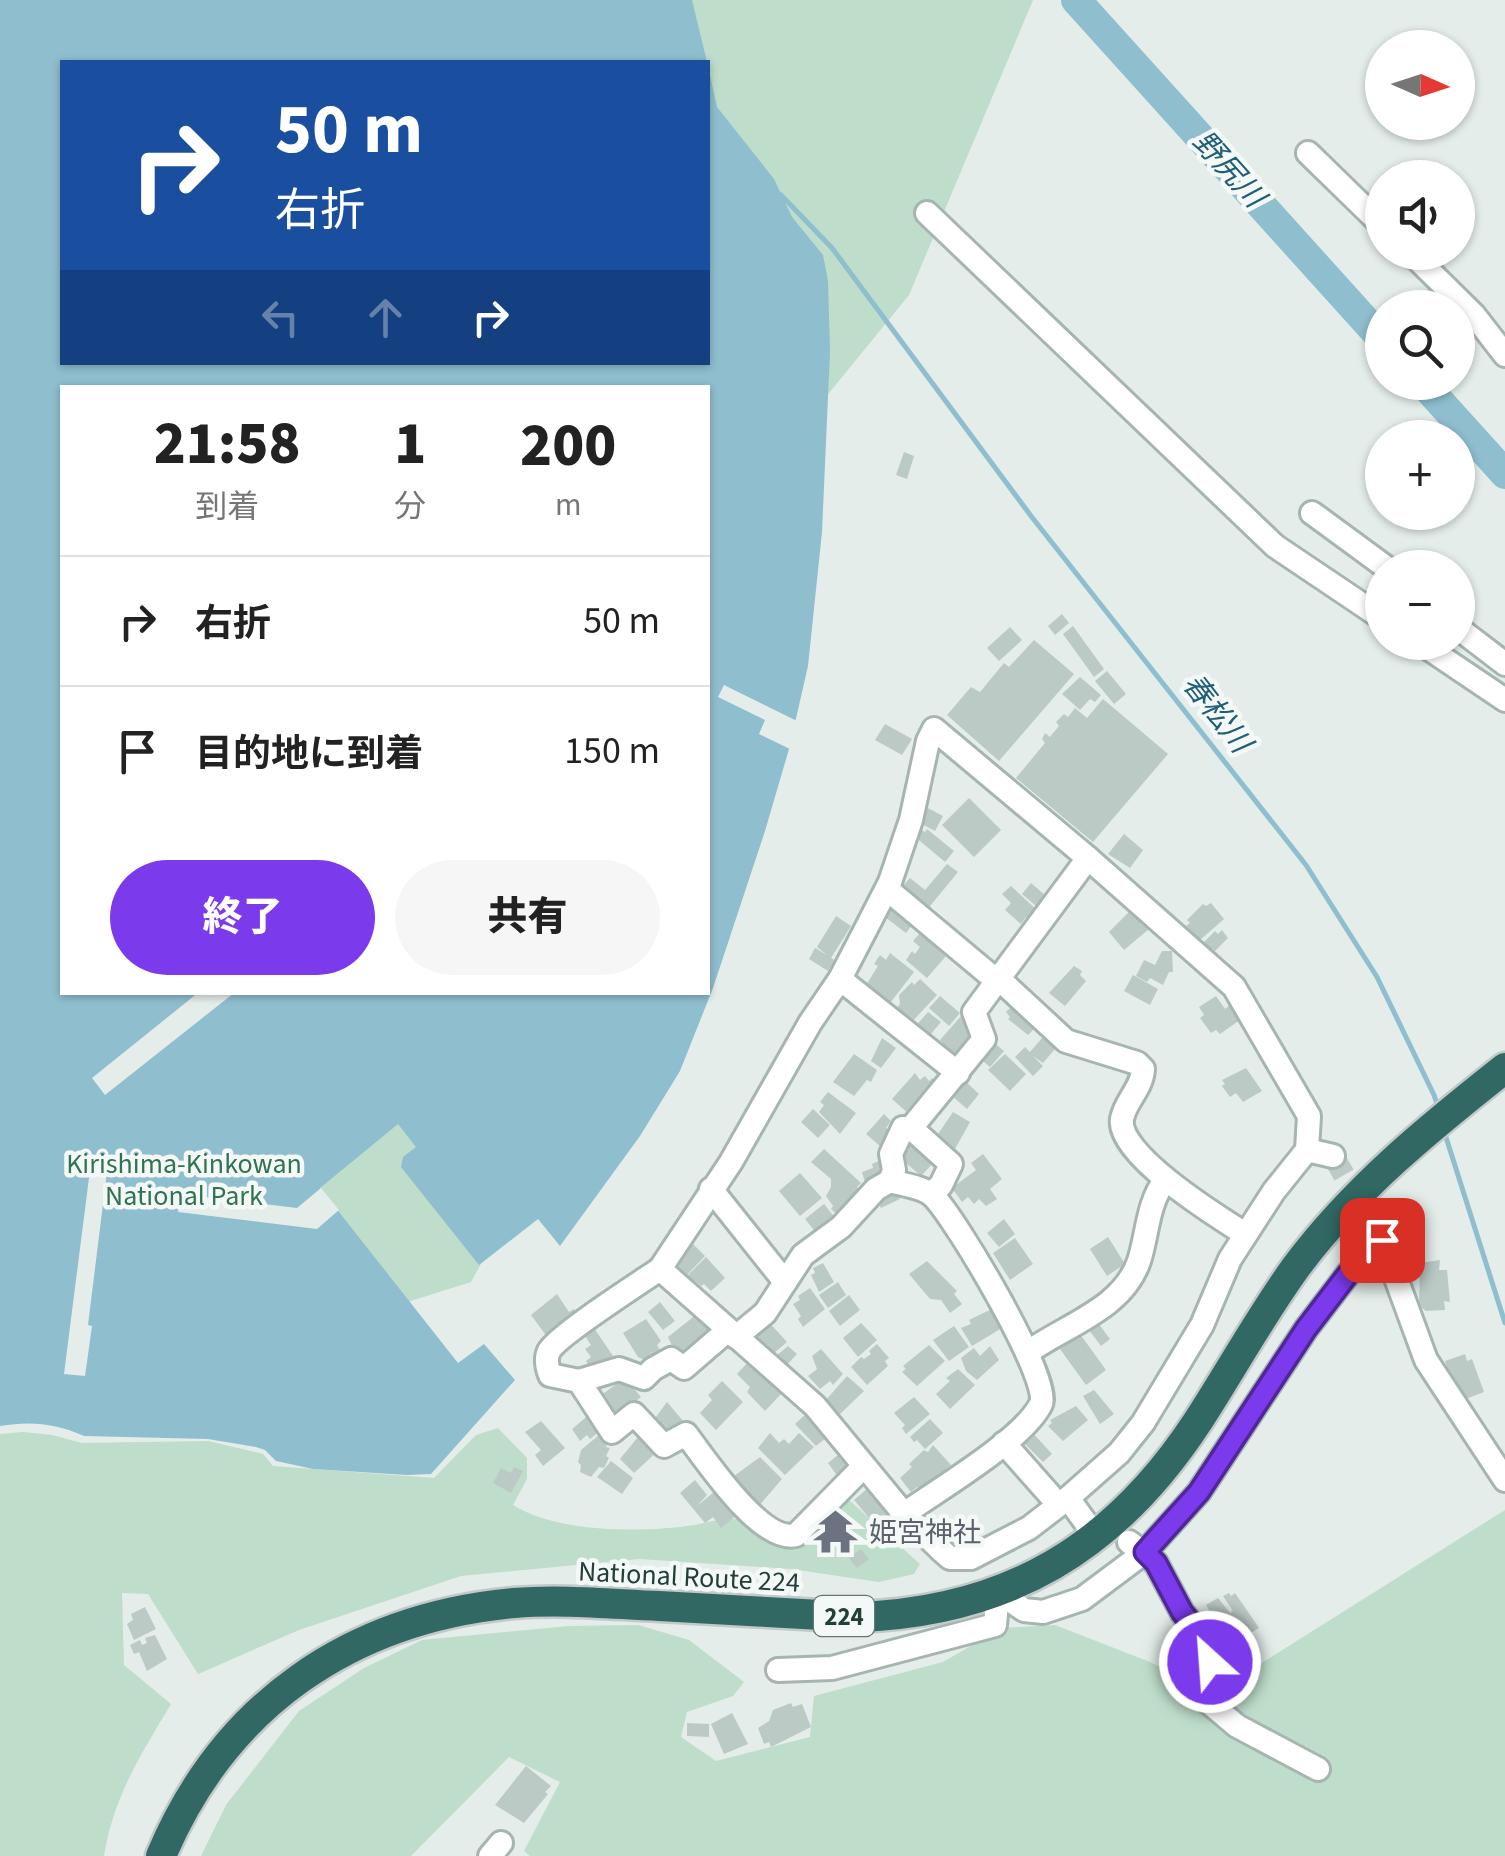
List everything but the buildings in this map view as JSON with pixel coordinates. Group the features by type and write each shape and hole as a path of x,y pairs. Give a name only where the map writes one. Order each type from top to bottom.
{"highway":[{"name":"National Route 224","path":"162,1856 197,1786 228,1742 266,1703 325,1660 414,1620 517,1603 582,1602 900,1616 963,1604 1044,1572 1096,1538 1155,1479 1196,1425 1297,1266 1352,1202 1420,1136 1505,1068"}],"street":[{"path":"1308,153 1365,209"},
{"path":"927,213 1274,546 1365,607"},
{"path":"1428,270 1474,315 1505,355"},
{"path":"1312,512 1365,552"},
{"path":"1475,641 1505,664"},
{"path":"1445,660 1505,700"},
{"path":"660,1269 732,1334 814,1406 904,1514 950,1558 970,1558 1029,1528 1059,1496 1119,1452 1143,1423 1202,1325 1245,1234 1307,1150 1309,1116 1234,987 934,730 928,741 911,820 886,889 840,979 762,1110 660,1269 550,1350 546,1364 550,1374 579,1381 609,1370 630,1371 644,1378 653,1368 671,1360 684,1368 732,1334 764,1313 803,1256 841,1227 876,1189 890,1181 894,1170 891,1154 903,1128 911,1128 950,1164 941,1185 932,1194"},
{"path":"911,1128 984,1039 974,1012 1088,858"},
{"path":"886,889 998,980 1066,1042 1138,1062 1143,1069 1142,1078 1122,1119 1122,1130 1164,1180 1245,1234"},
{"path":"840,979 958,1073"},
{"path":"1307,1150 1332,1156"},
{"path":"1027,1353 1117,1296 1138,1261 1154,1195 1164,1180"},
{"path":"890,1181 932,1194 996,1292 1044,1395 1040,1407 1004,1443 904,1514"},
{"path":"711,1189 785,1282"},
{"path":"778,1670 832,1668 995,1625 998,1592 1024,1610 1043,1612 1082,1599 1199,1492 1306,1329 1348,1274 1382,1240 1426,1360 1505,1480"},
{"path":"579,1381 612,1432 634,1414 664,1446 686,1434 742,1505 772,1532 788,1537 796,1536 864,1466"},
{"path":"1004,1443 1096,1538"},
{"path":"1137,1547 1156,1563 1182,1612 1210,1647 1210,1662 1193,1683 1194,1690 1236,1726 1318,1769"}],"green space":[{"name":"Kirishima-Kinkowan National Park","path":"0,0 1033,0 909,295 710,539 710,385 60,385 60,995 628,995 471,1282 93,1401 0,1402"},
{"path":"498,1428 527,1458 527,1479 513,1505 531,1514 576,1526 626,1530 734,1519 753,1527 770,1544 793,1545 840,1498 848,1499 920,1564 914,1574 879,1582 791,1569 639,1559 461,1576 299,1630 198,1674 148,1594 122,1593 124,1665 171,1704 121,1796 104,1856 0,1856 0,1434 52,1435 82,1443 208,1441 263,1454 273,1466 434,1478 476,1435"},
{"path":"1505,1510 1505,1856 530,1856 524,1851 560,1782 509,1757 411,1856 201,1856 226,1805 299,1711 364,1668 422,1640 569,1626 638,1625 689,1640 744,1682 733,1696 687,1712 681,1737 716,1761 810,1737 814,1696 943,1662 1002,1628 1055,1625 1150,1662 1183,1679 1203,1700"}],"water":[{"name":"Kirishima-Kinkowan National Park","path":"0,0 692,0 707,60 60,60 60,365 710,365 710,75 717,107 774,179 792,217 823,255 828,281 830,352 822,532 808,666 765,831 713,988 680,1071 640,1136 560,1246 538,1219 479,1265 401,1167 403,1157 416,1147 398,1124 320,1188 458,1363 484,1344 515,1380 431,1474 313,1469 276,1461 256,1447 208,1439 84,1436 63,1428 0,1426"}],"pier":[{"path":"724,685 801,723 794,751 759,734 765,720 718,697"},
{"path":"195,995 231,995 105,1095 92,1078"},
{"path":"90,1170 107,1172 85,1376 64,1374"},
{"path":"321,1188 339,1210 317,1229 178,1212 181,1194 297,1208"}],"waterway":[{"name":"野尻川","path":"1076,0 1365,320"},
{"name":"春松川","path":"781,195 832,248 1031,516 1306,865 1377,977 1439,1110"},
{"name":"野尻川","path":"1438,400 1505,474"},
{"name":"春松川","path":"1444,1131 1505,1323"}],"tunnel":[{"path":"1333,1156 1382,1240"}],"place":[{"name":"姫宮神社","path":"836,1532"}],"route":[{"path":"1210,1662 1210,1647 1182,1612 1156,1563 1145,1552 1199,1492 1306,1329 1348,1274 1382,1240"}]}
